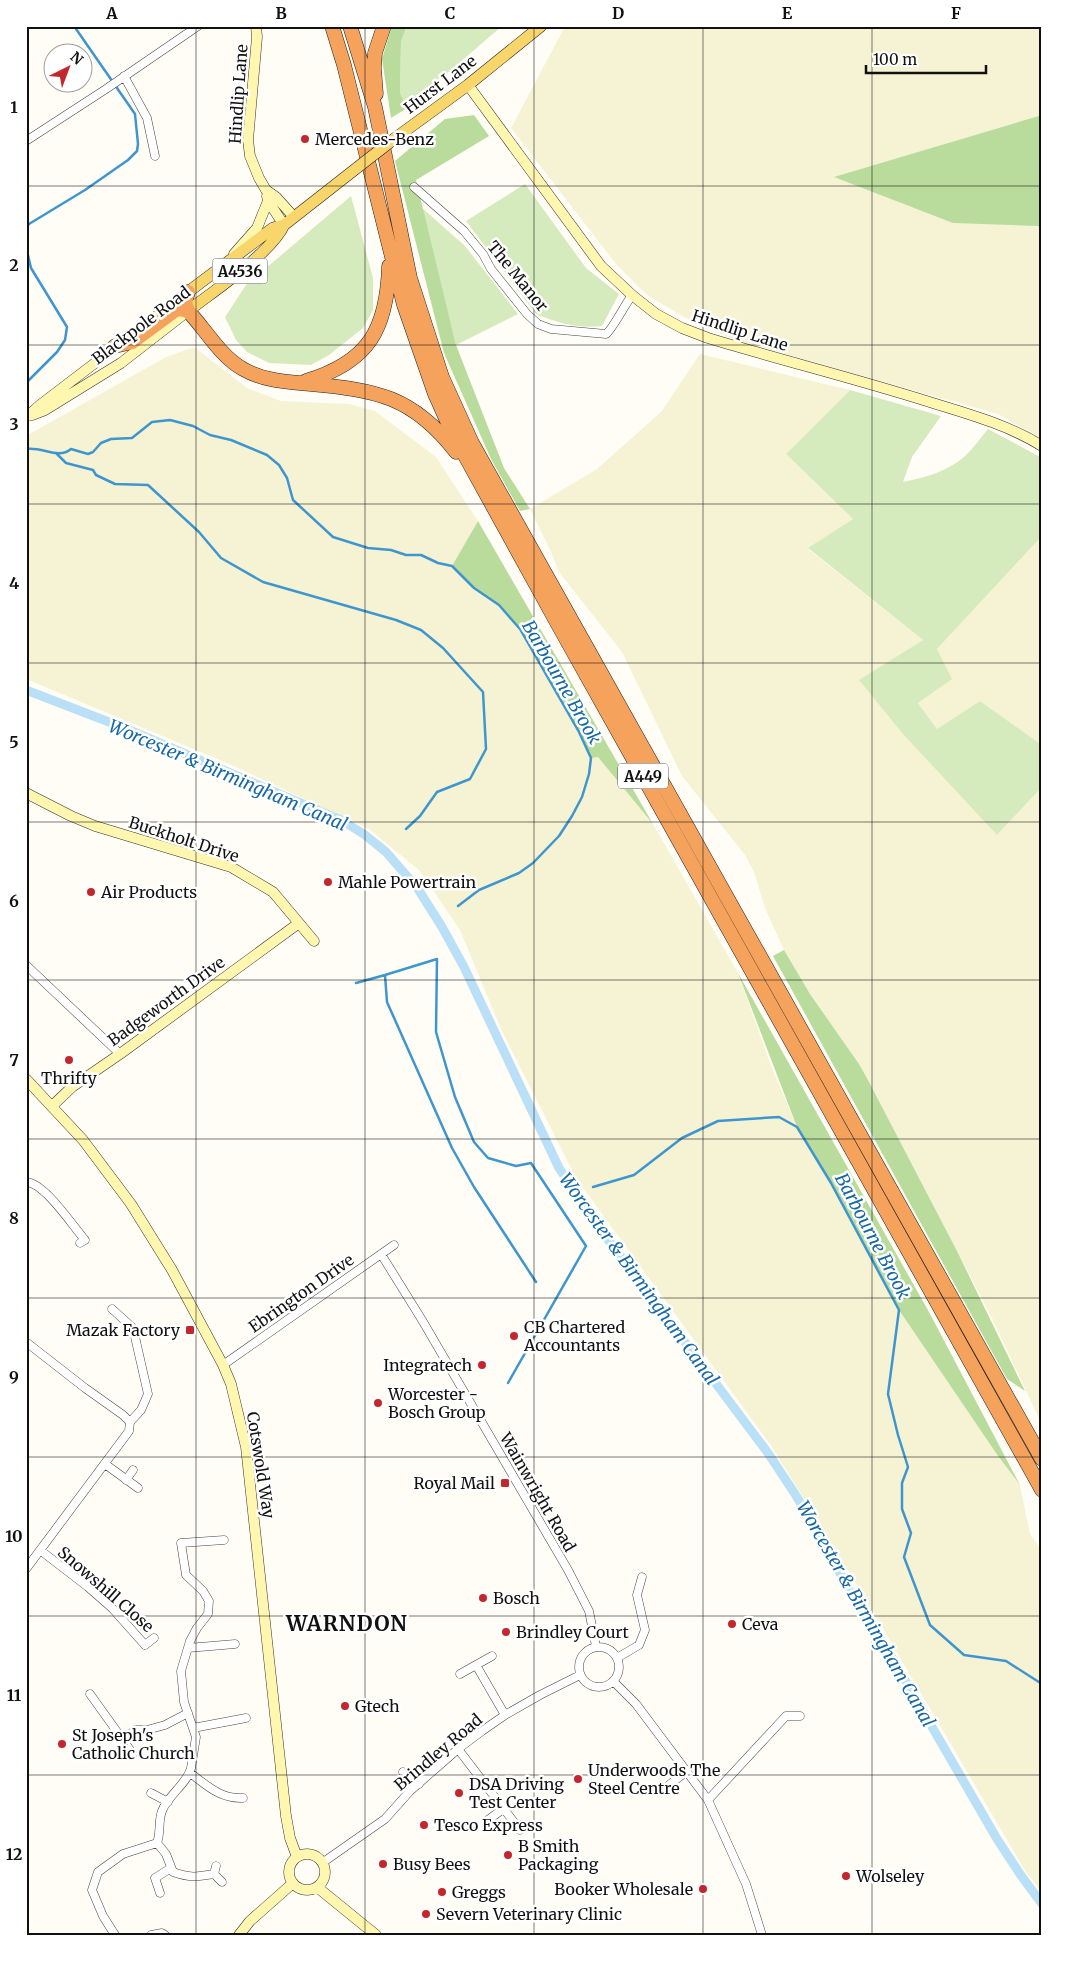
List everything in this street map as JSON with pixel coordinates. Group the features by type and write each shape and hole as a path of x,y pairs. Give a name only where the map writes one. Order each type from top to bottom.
{"highway":[{"name":"A449","path":"332,26 344,65 404,305 429,378 452,432 1042,1490"},
{"name":"A449","path":"350,26 374,107 410,278 442,377 472,444 1042,1459"},
{"path":"374,107 376,87 375,53 384,26"},
{"path":"298,383 322,376 349,362 371,339 378,326 387,299 390,249"},
{"path":"188,292 185,303 188,310 221,350 243,369 267,379 354,388 390,398 408,407 438,431 473,472"},
{"path":"115,346 132,342 174,311 179,309 188,310"}],"main road":[{"name":"Hurst Lane","path":"358,167 468,85 541,26"},
{"name":"Blackpole Road","path":"188,292 273,228 284,225 358,167"},
{"name":"Blackpole Road","path":"188,310 270,245 279,236 284,225"}],"street":[{"path":"26,141 198,26"},
{"name":"Hindlip Lane","path":"256,26 257,37 248,148 252,163 266,190 268,201 284,225"},
{"path":"124,76 147,118 155,156"},
{"name":"Hindlip Lane","path":"468,85 601,266 656,314 682,328 708,338 906,394 988,420 1042,446"},
{"name":"The Manor","path":"414,187 464,231 483,254 497,277 527,314 538,324 551,329 606,334 610,332 620,312 632,295"},
{"name":"Hindlip Lane","path":"266,190 276,197 294,217"},
{"path":"232,259 237,250 257,228 268,201"},
{"name":"Blackpole Road","path":"27,417 115,346 188,292"},
{"name":"Blackpole Road","path":"27,417 45,410 121,363 188,310"},
{"name":"Buckholt Drive","path":"26,793 95,826 231,867 273,892 314,941"},
{"name":"Badgeworth Drive","path":"52,1106 72,1087 120,1054 299,922"},
{"path":"26,965 120,1054"},
{"name":"Cotswold Way","path":"26,1079 83,1140 131,1204 172,1270 223,1364 231,1384 246,1447 286,1816 290,1838 297,1857"},
{"path":"26,1182 33,1182 43,1190 85,1240 80,1244"},
{"name":"Ebrington Drive","path":"223,1364 394,1245"},
{"name":"Wainwright Road","path":"381,1254 422,1320 568,1570 589,1611 596,1646"},
{"path":"26,1569 129,1430 130,1422 141,1410 148,1394 133,1328 112,1309"},
{"path":"26,1342 130,1422"},
{"path":"105,1464 138,1488"},
{"path":"126,1480 133,1470"},
{"path":"222,1882 215,1870 188,1877 173,1872 166,1854 157,1843 162,1812 190,1773 196,1737 184,1702 181,1671 197,1628 208,1614 209,1601 203,1591 186,1576 181,1543 224,1540"},
{"name":"Snowshill Close","path":"40,1550 112,1608 145,1645 154,1638"},
{"path":"617,1658 639,1645 645,1630 637,1594 642,1577"},
{"path":"188,1648 235,1644"},
{"path":"596,1646 608,1649 617,1658 619,1670 613,1682 601,1687 589,1685 580,1675 578,1669 581,1657 590,1648 596,1646"},
{"path":"460,1674 492,1656"},
{"path":"476,1665 505,1715"},
{"name":"Brindley Road","path":"322,1863 385,1819 419,1784 458,1749 505,1715 580,1675"},
{"path":"613,1682 636,1704 708,1800 746,1884 762,1935"},
{"path":"90,1694 133,1754"},
{"path":"123,1740 135,1730 147,1730 165,1725 188,1713"},
{"path":"708,1800 786,1716 800,1716"},
{"path":"193,1728 246,1718"},
{"path":"458,1749 520,1830"},
{"path":"669,1785 687,1771"},
{"path":"403,1772 419,1784"},
{"path":"190,1773 229,1799 243,1798"},
{"path":"151,1794 168,1802"},
{"path":"488,1820 504,1809"},
{"path":"115,1935 103,1916 92,1890 98,1872 123,1854 157,1843"},
{"path":"308,1854 318,1858 322,1863 325,1873 324,1879 312,1890 302,1889 293,1883 289,1872 293,1861 297,1857 308,1854"},
{"path":"160,1893 155,1878 171,1868"},
{"path":"239,1935 250,1921 293,1883"},
{"path":"317,1887 376,1935"},
{"path":"151,1935 162,1933 165,1935"}],"shaded area":[{"path":"567,26 1042,26 1042,115 835,178 1042,228 1042,440 998,414 737,341 684,317 647,295 616,264 511,128"},
{"path":"194,347 247,388 281,401 349,404 375,411 436,457 478,521 452,566 474,588 499,605 520,629 579,732 590,758 598,756 653,824 738,973 771,1066 797,1127 831,1183 899,1310 998,1456 1020,1485 1030,1534 1042,1551 1042,1893 1026,1872 862,1593 772,1447 576,1178 501,1029 460,930 420,871 369,829 227,763 26,679 26,436 166,357"},
{"path":"700,354 850,390 786,454 853,519 808,549 923,640 860,680 997,835 1042,787 1042,1425 992,1318 868,1080 810,994 784,950 765,908 754,872 745,855 682,776 622,652 559,572 530,509 597,469 662,411"},
{"path":"1042,536 1042,745 980,701 937,729 918,703 951,679 937,649"}],"green space":[{"path":"392,26 407,26 401,41 400,93 407,108 391,118 382,59"},
{"path":"407,26 502,26 407,108 400,93 401,41"},
{"path":"474,115 489,136 416,180 456,345 504,468 530,509 520,511 491,459 444,353 395,161 445,119"},
{"path":"1042,115 1042,228 1037,226 953,223 834,177"},
{"path":"525,184 586,268 619,294 602,326 585,327 568,324 536,314 466,221"},
{"path":"351,196 373,278 373,310 363,328 329,355 311,365 269,363 247,352 236,340 225,317 246,285"},
{"path":"421,207 465,246 518,314 456,345"},
{"path":"850,390 941,416 912,457 903,482 928,476 952,466 968,453 988,429 1042,458 1042,536 937,649 952,679 918,703 937,729 980,701 1042,745 1042,787 997,835 903,734 859,680 923,640 808,548 853,519 786,454"},
{"path":"478,521 653,824 598,757 591,758 579,732 520,629 499,605 474,588 452,566"},
{"path":"784,950 810,994 868,1080 957,1251 1025,1391 1007,1379 773,956"},
{"path":"738,973 929,1312 1020,1485 998,1456 899,1310 831,1183 797,1127"}],"waterway":[{"name":"Barbourne Brook","path":"26,228 29,224 85,190 128,160 137,151 135,114 74,26"},
{"name":"Barbourne Brook","path":"26,247 31,268 67,327 65,340 57,352 26,383"},
{"name":"Barbourne Brook","path":"26,449 38,449 55,453 66,452 71,449 88,454 93,452 101,443 111,439 132,438 152,422 170,420 193,426 210,435 231,440 267,455 279,465 287,478 293,500 333,537 368,548 391,550 406,555 421,555 438,563 452,566 474,588 499,605 520,629 579,732 591,758 589,774 582,797 572,816 559,836 533,863 519,873 479,890 458,906"},
{"path":"57,454 66,463 93,470 96,475 115,484 148,485 199,532 221,558 263,582 396,620 421,630 443,648 483,692 486,749 470,779 437,792 420,816 406,829"},
{"name":"Worcester & Birmingham Canal","path":"26,690 127,729 343,821 365,835 386,852 418,889 464,967 559,1168 597,1225 768,1453 795,1494 859,1608 884,1644 997,1839 1042,1904"},
{"name":"Barbourne Brook","path":"508,1383 586,1246 531,1163 516,1166 488,1158 474,1142 455,1097 436,1032 437,959 385,975 387,1002 452,1148 474,1187 536,1282"},
{"path":"356,983 385,975"},
{"name":"Barbourne Brook","path":"593,1187 634,1175 682,1138 718,1121 779,1117 797,1127 831,1183 899,1310 888,1394 908,1467 902,1483 902,1509 911,1533 904,1557 930,1625 964,1655 1006,1661 1042,1684"}],"place":[{"name":"Mercedes-Benz","path":"305,139"},
{"name":"Mahle Powertrain","path":"328,882"},
{"name":"Air Products","path":"91,892"},
{"name":"Thrifty","path":"69,1060"},
{"name":"Mazak Factory","path":"190,1330"},
{"name":"CB Chartered Accountants","path":"514,1336"},
{"name":"Integratech","path":"482,1365"},
{"name":"Worcester - Bosch Group","path":"378,1403"},
{"name":"Royal Mail","path":"505,1483"},
{"name":"Bosch","path":"483,1598"},
{"name":"Ceva","path":"732,1624"},
{"name":"Brindley Court","path":"506,1632"},
{"name":"Gtech","path":"345,1706"},
{"name":"St Joseph's Catholic Church","path":"62,1744"},
{"name":"Underwoods The Steel Centre","path":"578,1779"},
{"name":"DSA Driving Test Center","path":"459,1793"},
{"name":"Tesco Express","path":"424,1825"},
{"name":"B Smith Packaging","path":"508,1855"},
{"name":"Busy Bees","path":"383,1864"},
{"name":"Wolseley","path":"846,1876"},
{"name":"Booker Wholesale","path":"703,1889"},
{"name":"Greggs","path":"442,1892"},
{"name":"Severn Veterinary Clinic","path":"426,1914"}],"district":[{"name":"WARNDON","path":"347,1623"}]}
